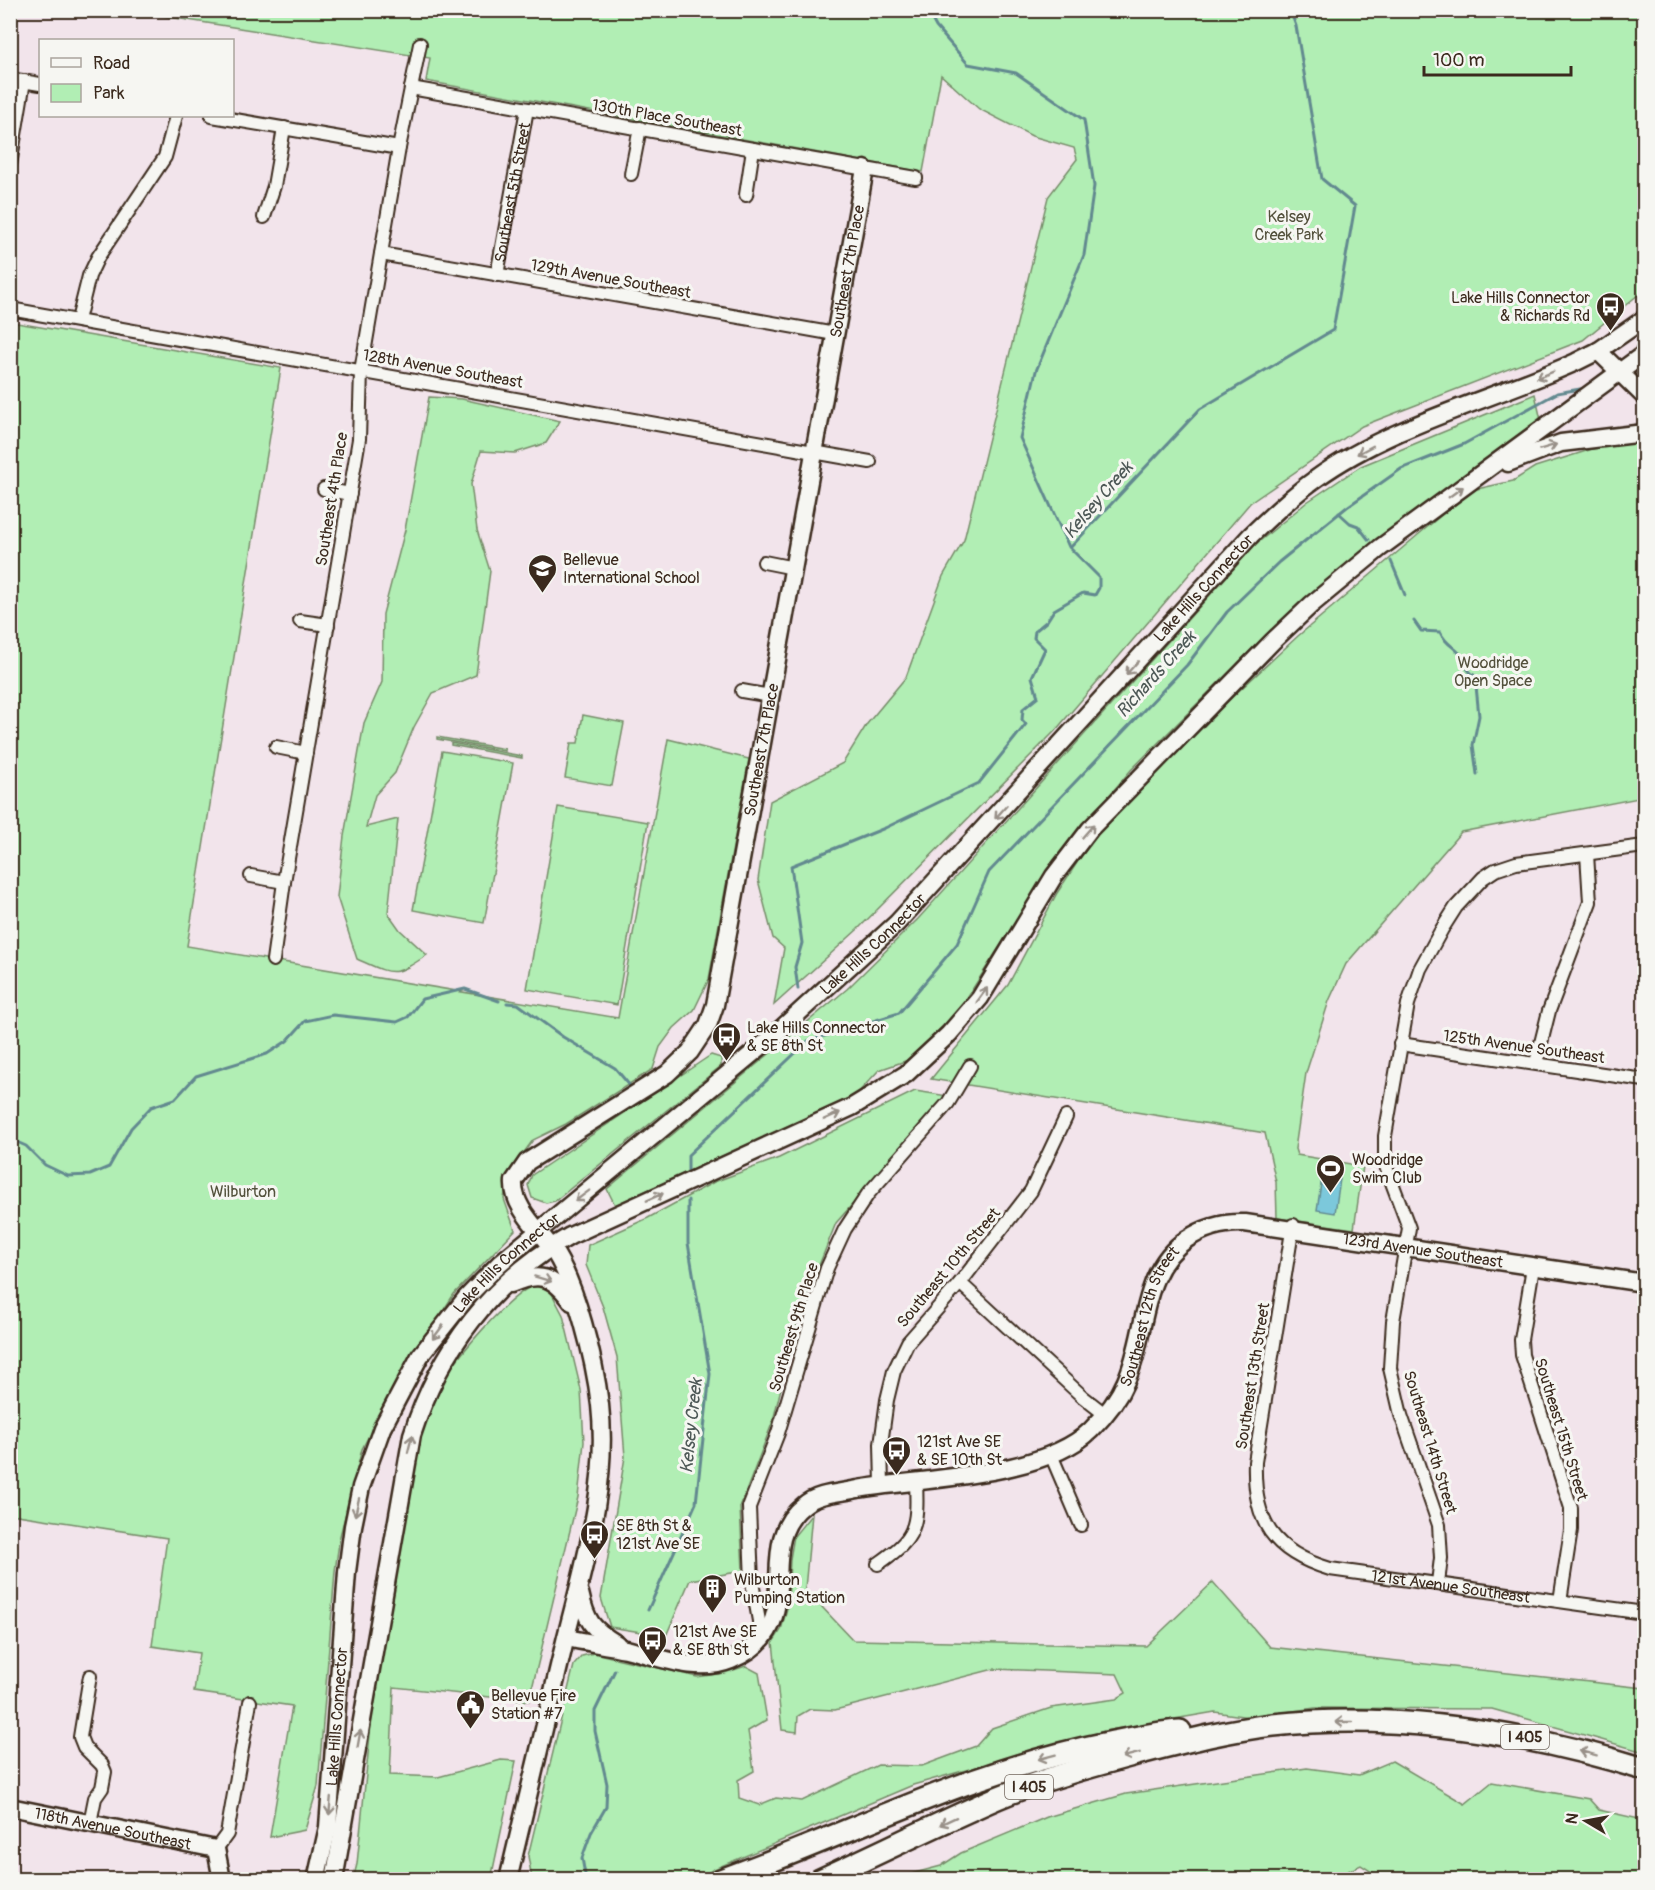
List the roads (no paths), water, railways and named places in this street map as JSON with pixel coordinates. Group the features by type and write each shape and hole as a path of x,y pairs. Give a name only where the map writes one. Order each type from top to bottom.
{"highway":[{"name":"I 405","path":"820,1880 998,1798 1048,1779 1186,1741 1273,1725 1402,1722 1515,1735 1644,1769"},
{"path":"721,1880 848,1832 976,1779 1072,1751 1170,1731 1250,1729"},
{"path":"752,1880 848,1832"}],"main road":[{"name":"Southeast 7th Place","path":"577,1310 569,1280 551,1247 523,1212 515,1193 514,1181 522,1168 667,1074 690,1052 708,1025 715,1005 865,169"},
{"name":"Lake Hills Connector","path":"316,1880 328,1827 350,1547 361,1487 371,1456 409,1374 435,1335 483,1280 538,1231 602,1181 770,1039 897,923 1251,535 1286,503 1318,477 1373,445 1598,351 1644,319"},
{"path":"1598,351 1644,396"},
{"name":"Lake Hills Connector","path":"334,1880 412,1435 440,1366 471,1319 532,1260 551,1247 584,1229 852,1107 906,1074 949,1034 980,998 1054,876 1076,846 1166,749 1311,605 1380,548 1644,354"},
{"path":"1475,478 1550,446 1644,433"},
{"name":"123rd Avenue Southeast","path":"1202,1229 1233,1222 1292,1227 1406,1247 1644,1283"},
{"path":"508,1880 602,1479 602,1438 594,1369 577,1310 570,1251 574,1240 584,1229"},
{"name":"Southeast 12th Street","path":"1106,1414 1127,1380 1156,1273 1171,1253 1202,1229"},
{"path":"499,1290 530,1276 546,1278 562,1289 577,1310"},
{"path":"566,1638 626,1649 674,1662 704,1665 731,1660 765,1635 776,1611 780,1546 788,1523 795,1513 812,1500 882,1485 916,1482 1015,1466 1052,1456 1072,1446 1106,1414"},
{"path":"578,1585 584,1615 591,1625 626,1649"},
{"name":"118th Avenue Southeast","path":"10,1807 216,1849"},
{"path":"216,1849 222,1880"}],"street":[{"name":"Southeast 4th Place","path":"273,960 284,882 359,439 361,371 399,148 420,44"},
{"path":"10,79 39,84"},
{"path":"10,165 24,81"},
{"name":"130th Place Southeast","path":"411,88 916,178"},
{"name":"Southeast 5th Street","path":"497,274 527,109"},
{"path":"78,320 81,300 93,266 165,157 176,117"},
{"path":"218,117 399,148"},
{"path":"264,217 274,186 284,128"},
{"path":"631,174 640,128"},
{"path":"746,195 753,149"},
{"name":"129th Avenue Southeast","path":"381,254 835,334"},
{"name":"128th Avenue Southeast","path":"10,309 870,462"},
{"path":"324,489 350,494"},
{"path":"764,562 794,568"},
{"path":"300,621 328,625"},
{"path":"742,691 771,696"},
{"path":"276,747 306,753"},
{"name":"Southeast 14th Street","path":"1438,1584 1442,1558 1439,1525 1401,1415 1390,1368 1393,1321 1406,1247 1407,1218 1389,1176 1384,1149 1400,1044 1416,978 1442,928 1472,887 1495,870 1535,860 1644,846"},
{"path":"1536,1063 1549,1011 1590,902 1587,854"},
{"path":"251,876 284,882"},
{"name":"125th Avenue Southeast","path":"1400,1044 1644,1080"},
{"name":"Southeast 9th Place","path":"765,1635 759,1621 752,1582 749,1507 778,1433 827,1268 845,1229 868,1194 948,1103 970,1066"},
{"name":"Southeast 10th Street","path":"882,1485 883,1424 894,1371 908,1342 960,1283 1031,1191 1066,1117"},
{"name":"Southeast 13th Street","path":"1269,1530 1256,1500 1255,1462 1292,1227"},
{"name":"Southeast 15th Street","path":"1533,1266 1521,1340 1522,1355 1571,1508 1571,1530 1560,1601"},
{"path":"960,1283 1083,1397 1106,1414"},
{"path":"1052,1456 1081,1525"},
{"path":"878,1564 899,1550 913,1533 917,1516 916,1482"},
{"name":"121st Avenue Southeast","path":"1269,1530 1288,1551 1313,1564 1330,1569 1644,1613"},
{"path":"90,1676 80,1737 84,1747 102,1765 105,1780 95,1798 90,1823"},
{"path":"216,1849 227,1834 250,1702"}],"water":[{"path":"1322,1177 1340,1179 1335,1213 1317,1210"}],"waterway":[{"path":"927,10 936,27 968,64 1016,73 1084,120 1094,186 1084,255 1036,371 1020,438 1069,547"},
{"name":"Kelsey Creek","path":"798,989 795,967 802,943 791,866 885,828 979,783 1026,724 1022,720 1023,709 1038,697 1032,677 1045,649 1034,638 1035,631 1047,621 1054,610 1083,593 1095,595 1099,588 1099,577 1070,548 1200,409 1333,330 1355,206 1322,179 1296,26 1290,10"},
{"name":"Richards Creek","path":"688,1173 688,1155 808,1041 899,1013 957,944 989,872 1187,665 1227,612 1279,562 1347,507 1401,469 1464,444 1557,393 1586,388"},
{"path":"1339,513 1350,523 1358,526 1369,540"},
{"path":"1391,561 1405,595"},
{"path":"1414,621 1421,631 1440,632 1461,655 1467,668 1475,676 1479,716 1473,745 1477,774"},
{"path":"10,1139 26,1146 45,1165 68,1176 90,1175 109,1167 131,1128 151,1107 175,1099 196,1076 267,1054 287,1041 305,1021 333,1015 397,1022 408,1017 422,999 465,989 499,1001"},
{"path":"507,1003 518,1004 563,1037 615,1068 631,1087"},
{"name":"Kelsey Creek","path":"648,1610 696,1503 710,1374 688,1243 688,1200"},
{"name":"Kelsey Creek","path":"586,1880 582,1858 591,1833 606,1807 607,1784 595,1731 595,1711 615,1670"}],"place":[{"name":"Lake Hills Connector & Richards Rd","path":"1611,332"},
{"name":"Bellevue International School","path":"542,594"},
{"name":"Lake Hills Connector & SE 8th St","path":"726,1062"},
{"name":"Woodridge Swim Club","path":"1331,1194"},
{"name":"121st Ave SE & SE 10th St","path":"896,1476"},
{"name":"SE 8th St & 121st Ave SE","path":"595,1560"},
{"name":"Wilburton Pumping Station","path":"713,1614"},
{"name":"121st Ave SE & SE 8th St","path":"652,1666"},
{"name":"Bellevue Fire Station #7","path":"470,1730"}],"park label":[{"name":"Kelsey Creek Park","path":"1289,225"},
{"name":"Woodridge Open Space","path":"1493,671"},
{"name":"Wilburton","path":"243,1191"}]}
